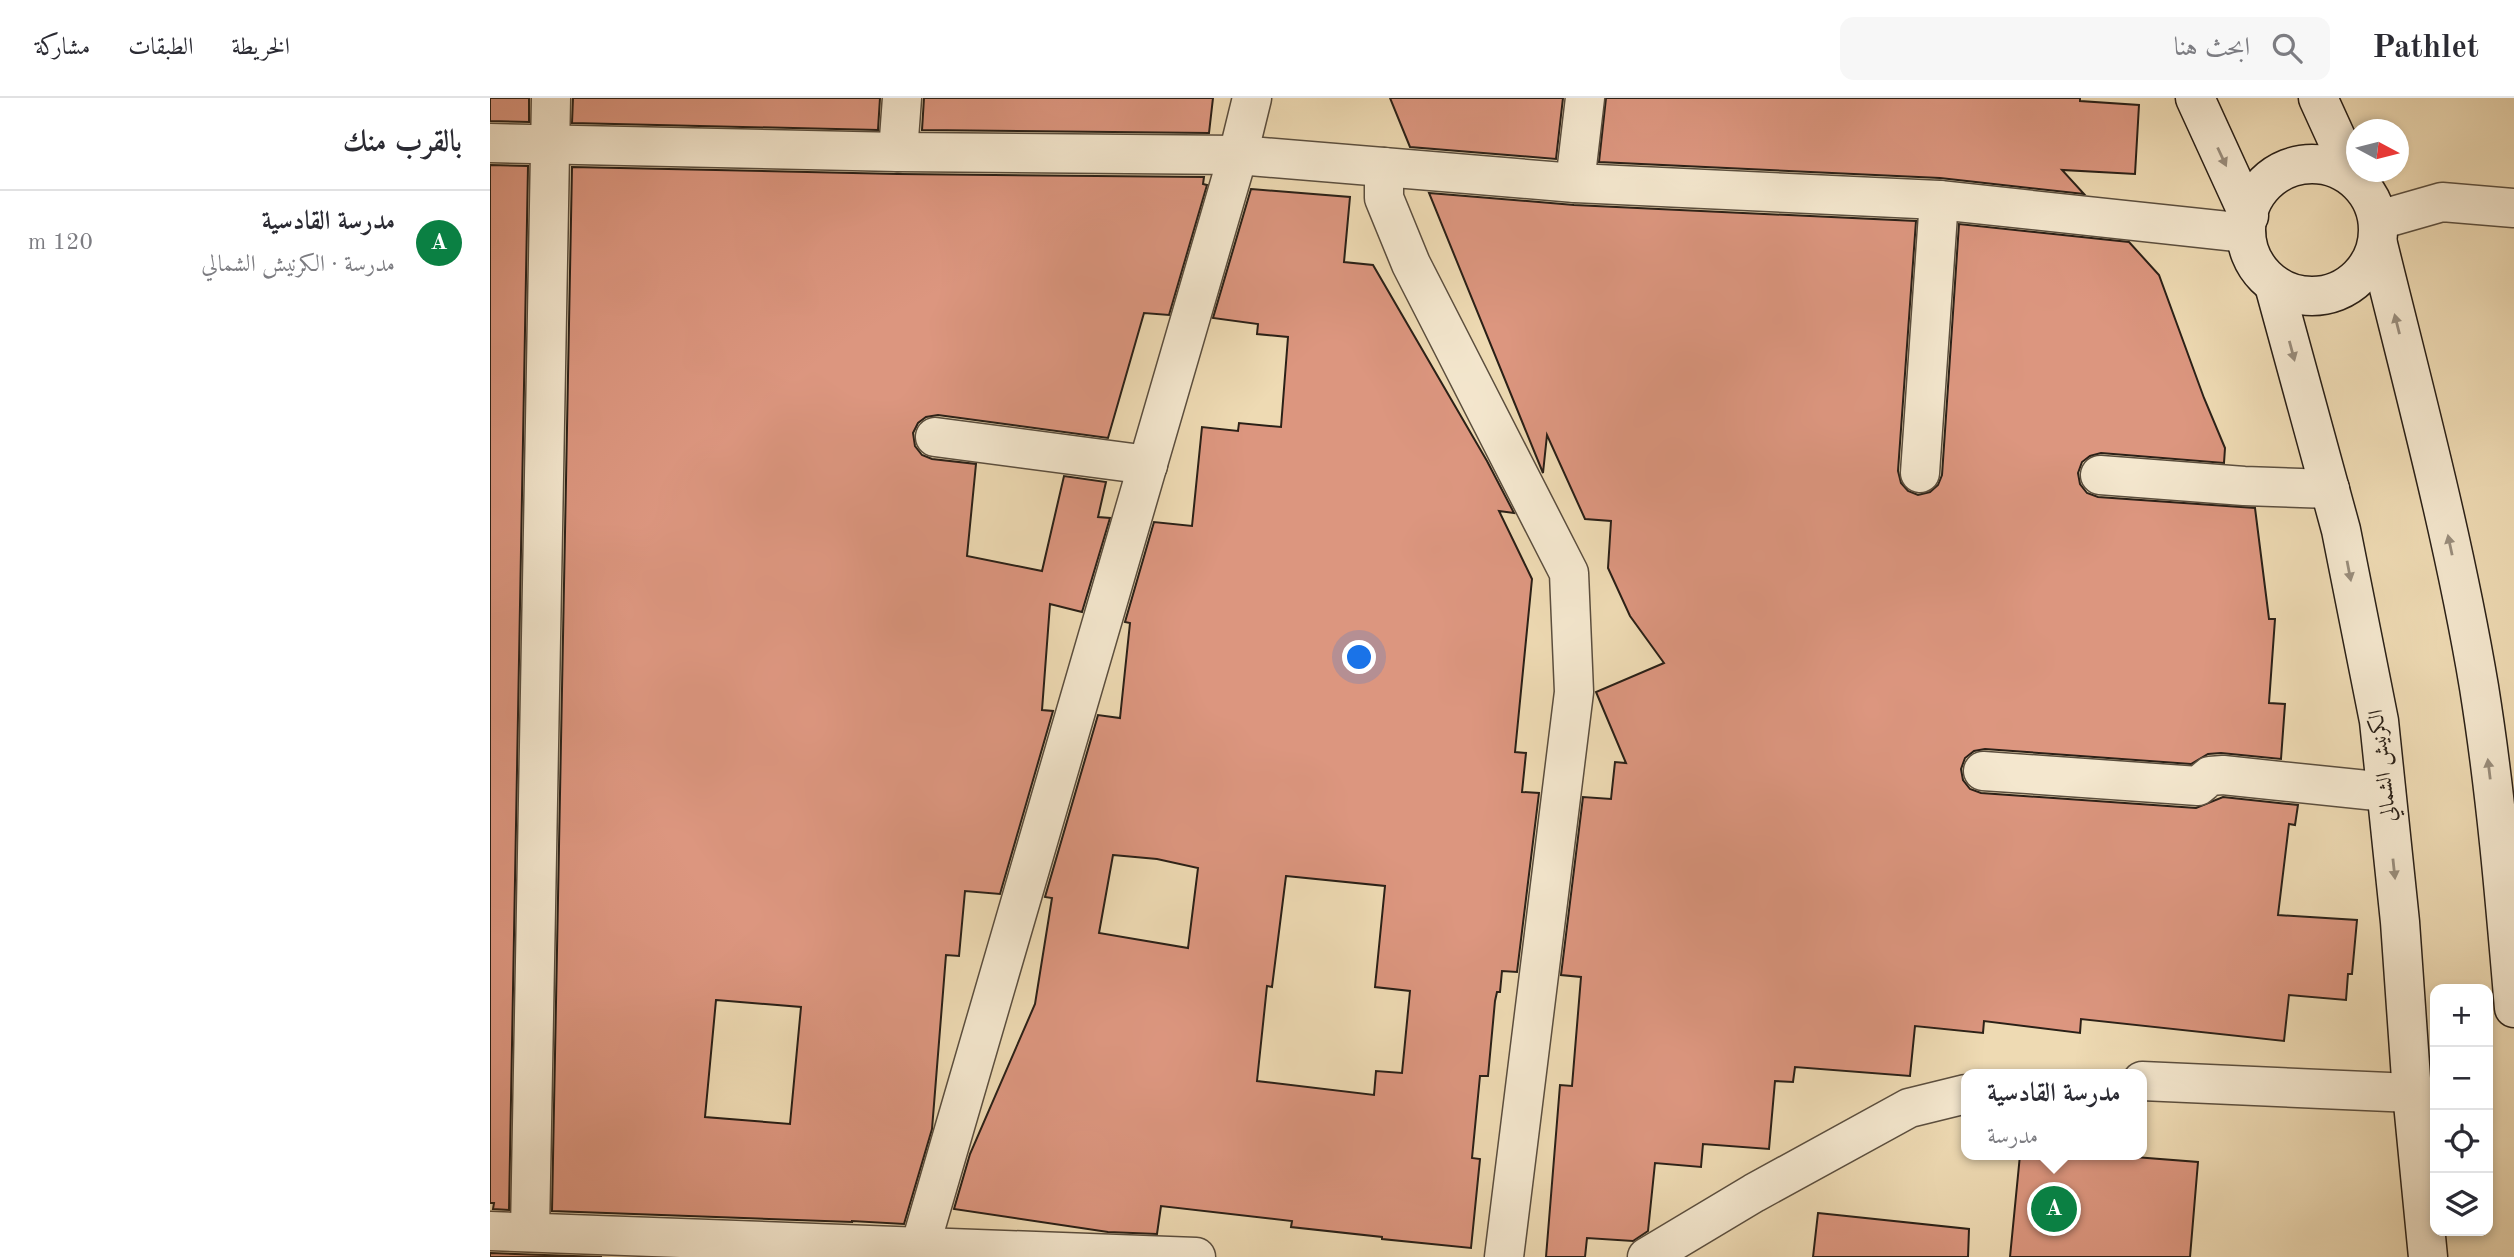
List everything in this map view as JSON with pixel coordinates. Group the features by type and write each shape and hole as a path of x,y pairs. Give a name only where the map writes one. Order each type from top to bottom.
{"street":[{"path":"530,1232 551,98"},
{"path":"898,152 902,98"},
{"path":"918,1252 1238,155 1252,98"},
{"path":"1575,183 1585,98"},
{"path":"2195,98 2248,224"},
{"path":"2318,98 2346,159"},
{"path":"490,143 898,152 1238,155 1575,183 1939,200 2248,224"},
{"path":"2346,173 2333,166 2307,163 2284,169 2266,182 2252,200 2248,224 2250,256 2274,285 2295,295 2323,297 2348,287 2366,271 2378,232 2442,202 2514,208"},
{"path":"1384,167 1384,198 1411,264 1569,573 1574,692 1504,1257"},
{"path":"2358,182 2369,194 2439,492 2479,687 2505,890 2514,1007"},
{"path":"1920,473 1939,200"},
{"name":"الكرنيش الشمالي","path":"2274,285 2341,530 2378,721 2400,922 2412,1093 2428,1257"},
{"path":"935,437 1148,465"},
{"path":"2100,475 2244,486 2330,489"},
{"path":"1983,771 2198,786 2210,776 2223,775 2386,792"},
{"path":"2147,1081 2412,1093"},
{"path":"1647,1257 1754,1193 1909,1108 1961,1095"},
{"path":"490,1231 918,1252 1196,1257"}],"building":[{"path":"490,98 529,98 529,122 490,121"},
{"path":"573,98 880,98 878,130 572,123"},
{"path":"924,98 1213,98 1209,133 922,130"},
{"path":"1390,98 1563,98 1556,159 1410,147"},
{"path":"1606,98 2080,98 2080,101 2139,105 2135,174 2062,170 2084,194 1940,178 1599,162"},
{"path":"490,165 528,166 509,1210 493,1209 494,1203 490,1203"},
{"path":"572,167 1204,177 1203,184 1207,185 1169,315 1144,313 1108,438 938,415 926,417 918,423 913,433 915,446 922,455 932,459 976,464 967,556 1042,571 1064,476 1106,482 1098,517 1110,518 1082,612 1050,604 1042,710 1053,711 1000,894 965,891 959,956 946,955 932,1129 904,1224 552,1211","holes":["716,1000 801,1007 790,1124 705,1117"]},
{"path":"1251,189 1350,197 1344,262 1373,265 1487,461 1514,513 1499,511 1532,579 1515,752 1526,753 1522,792 1539,793 1517,972 1502,971 1500,992 1497,992 1495,1001 1488,1076 1480,1076 1472,1158 1480,1159 1471,1248 1291,1227 1292,1221 1161,1206 1157,1234 1108,1232 954,1209 970,1154 1035,1004 1052,898 1045,897 1098,715 1120,718 1130,623 1125,622 1154,522 1192,526 1202,427 1238,431 1239,423 1281,427 1288,337 1257,334 1258,324 1213,318","holes":["1113,855 1157,859 1198,868 1188,948 1099,933","1286,876 1385,886 1375,987 1410,991 1402,1073 1376,1071 1374,1095 1257,1081 1267,986 1272,987"]},
{"path":"1429,193 1574,205 1916,221 1898,471 1901,483 1908,491 1918,495 1930,492 1938,485 1942,475 1959,224 2129,242 2159,275 2225,448 2224,463 2101,453 2082,462 2078,473 2080,484 2087,493 2098,497 2255,508 2269,619 2275,619 2269,703 2285,704 2281,759 2221,753 2208,754 2191,764 1985,749 1974,751 1965,758 1961,769 1963,780 1970,789 1981,793 2196,808 2223,797 2298,805 2295,825 2289,824 2278,915 2357,920 2352,974 2348,974 2346,1000 2289,995 2284,1041 2081,1019 2080,1033 1984,1021 1983,1033 1915,1026 1910,1076 1795,1067 1793,1082 1775,1081 1769,1149 1703,1144 1701,1167 1655,1163 1648,1231 1633,1241 1587,1238 1585,1257 1546,1257 1560,1085 1572,1086 1581,977 1561,975 1583,797 1611,799 1615,762 1626,763 1596,692 1664,663 1630,616 1608,568 1611,521 1585,519 1547,435 1543,473"},
{"path":"2147,1158 2198,1162 2190,1257 2010,1257 2020,1160"},
{"path":"1818,1213 1969,1229 1968,1257 1813,1257"},
{"path":"490,1253 602,1257 490,1257"}],"place":[{"name":"مدرسة القادسية","path":"2054,1209"}]}
